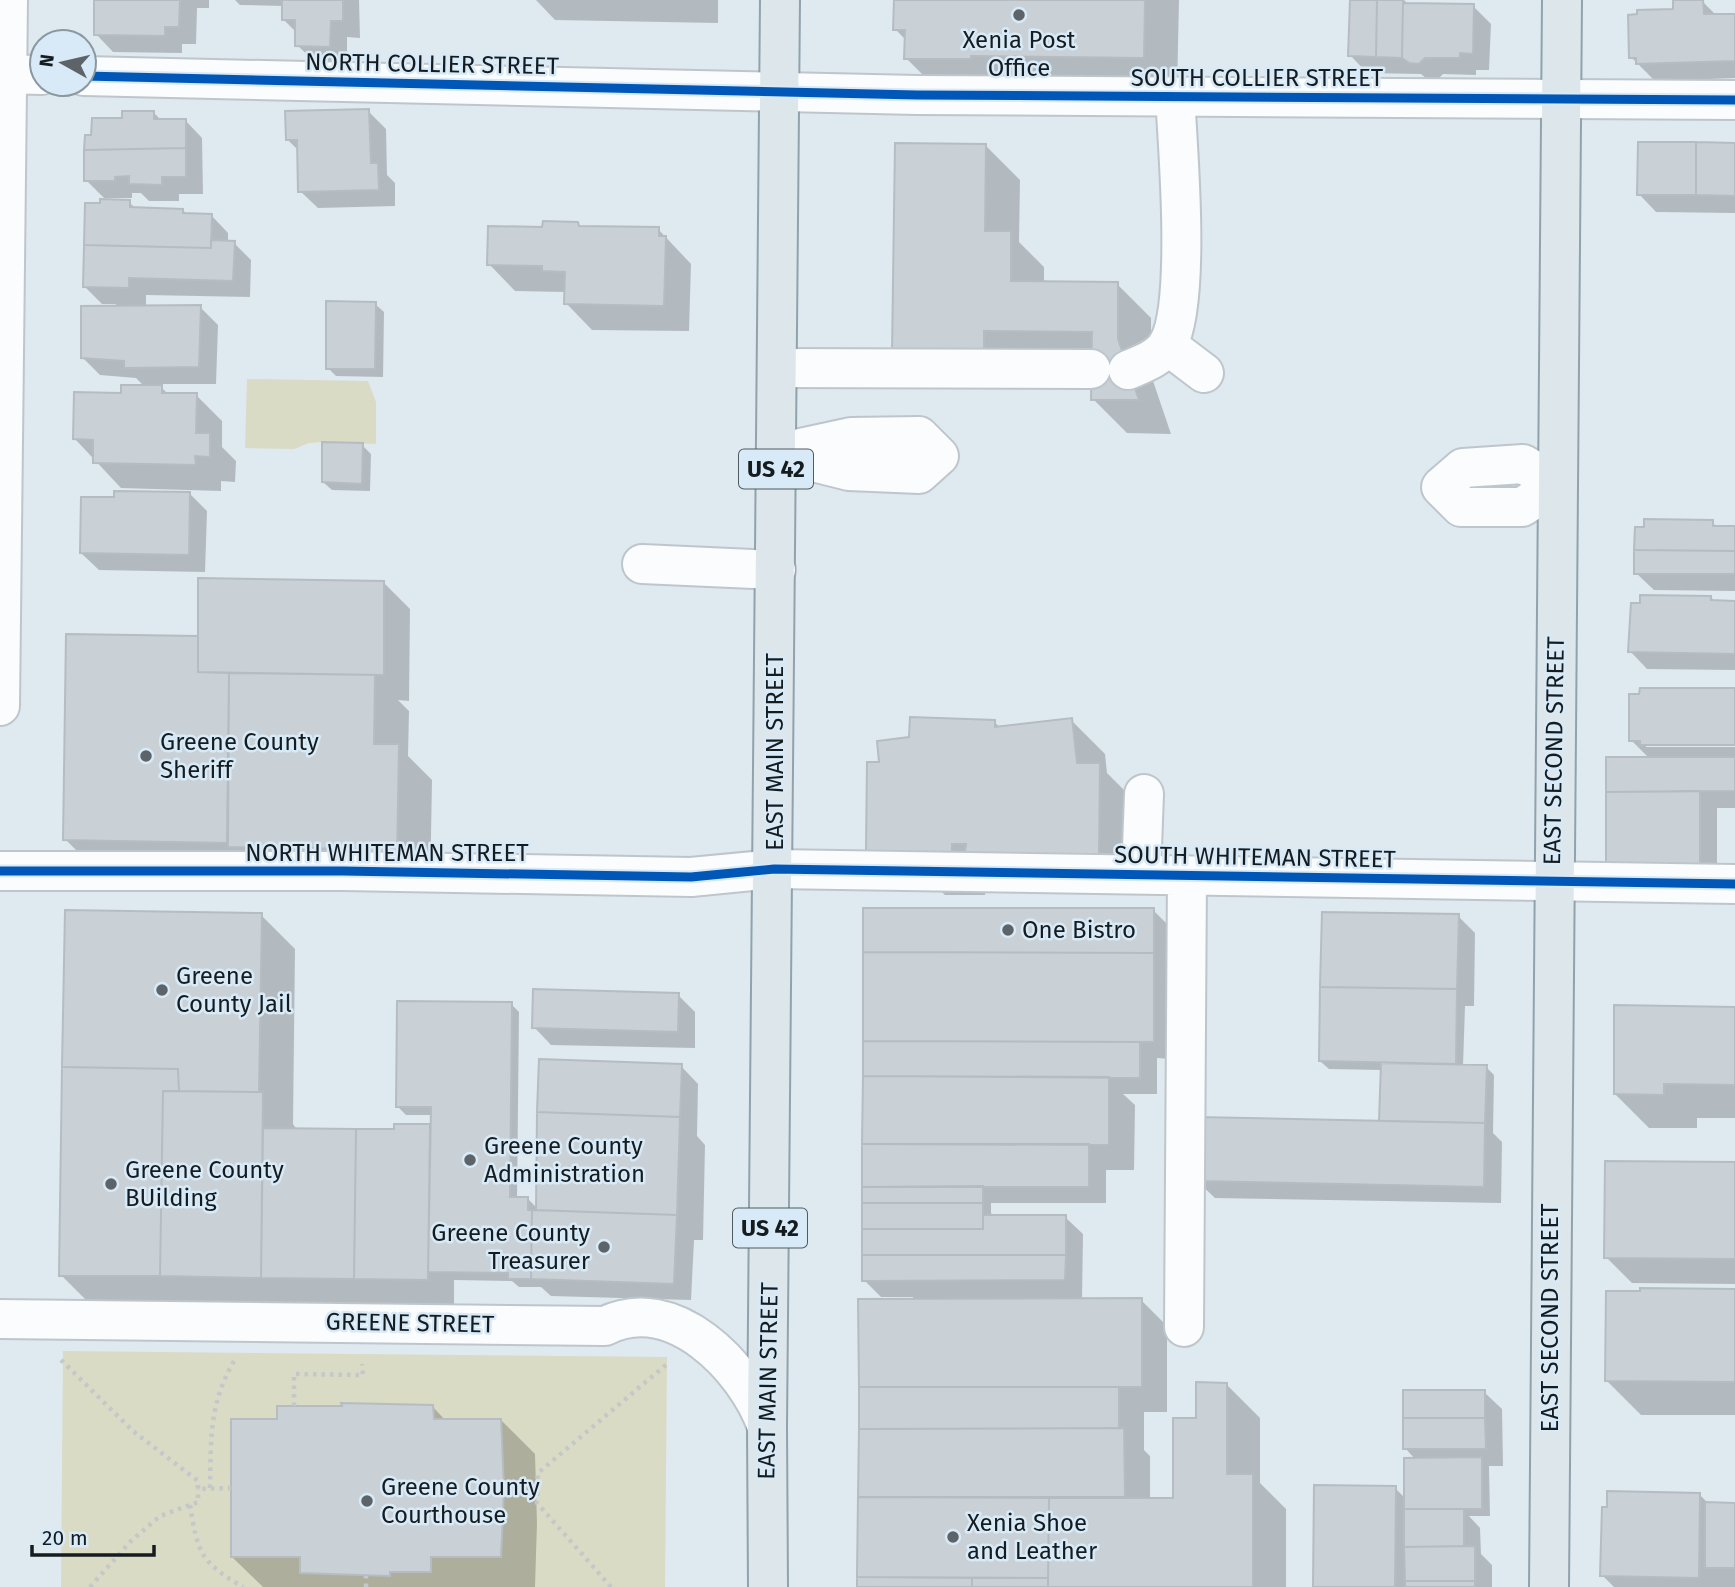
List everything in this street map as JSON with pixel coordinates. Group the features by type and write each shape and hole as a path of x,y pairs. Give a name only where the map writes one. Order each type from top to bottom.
{"main road":[{"name":"EAST MAIN STREET","path":"768,1587 767,1427 780,0"},
{"name":"EAST SECOND STREET","path":"1549,1587 1552,880 1563,100 1562,0"}],"street":[{"path":"0,706 17,74 8,0"},
{"name":"NORTH COLLIER STREET","path":"98,76 779,92"},
{"name":"SOUTH COLLIER STREET","path":"779,92 1735,100"},
{"path":"777,368 1110,370 1148,362 1167,345 1178,316 1181,190 1175,97"},
{"path":"1167,345 1204,373"},
{"path":"642,564 776,570"},
{"path":"1141,874 1144,794"},
{"name":"SOUTH WHITEMAN STREET","path":"774,869 1735,884"},
{"name":"NORTH WHITEMAN STREET","path":"0,871 343,871 691,877 774,869"},
{"path":"1184,1327 1187,875"},
{"name":"GREENE STREET","path":"0,1319 605,1325 622,1317 653,1320 691,1334 724,1357 751,1390 767,1427"}],"path":[{"path":"210,1488 212,1417 221,1384 239,1353"},
{"path":"58,1357 133,1432 198,1481 198,1502 160,1516 131,1541 90,1587"},
{"path":"294,1406 294,1374 363,1375 362,1362 349,1362"},
{"path":"611,1587 537,1503 538,1474 668,1364"},
{"path":"198,1489 231,1488"},
{"path":"504,1488 537,1488"},
{"path":"190,1505 196,1541 213,1569 243,1587"},
{"path":"366,1576 366,1587"}],"green space":[{"path":"247,379 368,381 376,402 376,444 322,442 309,443 294,449 245,448"},
{"path":"63,1351 667,1357 665,1587 61,1587"}],"building":[{"path":"94,0 180,0 179,27 165,27 165,36 98,35 98,28 94,28"},
{"path":"282,0 343,0 343,21 331,21 330,47 295,46 295,20 282,20"},
{"name":"Xenia Post Office","path":"894,0 1145,0 1144,58 971,56 971,59 904,59 905,30 893,30"},
{"path":"1350,0 1377,0 1376,57 1348,56"},
{"path":"1377,0 1403,0 1402,58 1376,57"},
{"path":"1673,0 1703,0 1704,14 1735,14 1735,61 1636,64 1636,58 1629,58 1628,15 1637,14 1637,10 1673,9"},
{"path":"1403,3 1474,4 1473,54 1460,53 1460,58 1425,58 1419,64 1409,63 1402,58"},
{"path":"369,109 371,163 378,163 379,190 298,192 297,140 286,140 285,111"},
{"path":"122,111 154,111 154,119 186,119 186,148 84,150 85,135 91,135 92,118 122,118"},
{"path":"1638,142 1696,142 1696,195 1637,195"},
{"path":"1696,142 1735,143 1735,196 1696,195"},
{"path":"895,143 986,144 985,231 1011,231 1011,281 1118,282 1118,339 1139,400 1091,400 1092,332 984,331 984,354 892,353"},
{"path":"186,148 186,177 162,177 162,185 129,184 129,176 115,177 115,181 84,181 84,150"},
{"path":"100,199 130,200 130,207 183,209 183,213 212,214 211,248 84,245 85,203 100,203"},
{"path":"543,221 578,222 579,226 659,227 659,236 666,236 664,306 564,304 565,272 542,271 542,266 487,265 488,226 542,227"},
{"path":"211,240 235,241 233,281 129,278 129,288 83,287 84,245 211,248"},
{"path":"326,301 376,302 375,369 326,369"},
{"path":"201,305 199,367 124,368 124,361 81,358 81,306"},
{"path":"121,385 162,385 162,393 197,393 196,433 210,433 210,457 195,456 196,465 93,463 93,440 73,439 74,392 121,393"},
{"path":"322,442 363,443 362,484 322,482"},
{"path":"114,491 190,492 189,555 80,553 81,497 114,497"},
{"path":"1644,519 1713,520 1713,526 1735,526 1735,551 1634,550 1635,527 1644,527"},
{"path":"1634,550 1735,551 1735,574 1634,574"},
{"path":"198,578 384,581 384,675 198,672"},
{"path":"1640,595 1711,596 1711,600 1735,601 1735,654 1628,652 1631,603 1640,603"},
{"name":"Greene County Sheriff","path":"66,634 198,636 198,672 229,673 227,843 63,840"},
{"path":"229,673 375,675 374,744 399,744 397,858 365,858 365,849 228,847"},
{"path":"1640,688 1735,688 1735,745 1640,745 1640,741 1629,741 1629,694 1639,694"},
{"path":"910,717 995,720 995,727 1072,718 1077,763 1100,763 1099,855 965,852 966,844 952,844 952,862 866,852 867,762 879,762 877,741 909,737"},
{"path":"1606,757 1735,757 1735,791 1606,792"},
{"path":"1700,791 1700,867 1606,867 1606,792"},
{"name":"One Bistro","path":"863,908 1154,908 1154,953 863,952"},
{"name":"Greene County Jail","path":"65,910 262,913 259,1092 179,1091 178,1069 62,1067"},
{"path":"1322,912 1459,914 1457,989 1320,987"},
{"path":"863,952 1154,953 1154,1042 863,1041"},
{"path":"1320,987 1457,989 1456,1064 1319,1061"},
{"path":"533,989 679,993 678,1032 532,1028"},
{"name":"Greene County Administration","path":"397,1001 512,1002 510,1197 528,1197 528,1210 532,1210 531,1279 508,1279 508,1273 428,1272 431,1107 396,1107"},
{"path":"1614,1005 1735,1007 1735,1085 1664,1084 1664,1095 1614,1094"},
{"path":"863,1041 1140,1042 1140,1078 863,1076"},
{"path":"539,1059 682,1064 680,1117 537,1112"},
{"path":"1381,1063 1487,1065 1485,1123 1379,1121"},
{"name":"Greene County BUilding","path":"62,1067 178,1069 179,1091 163,1091 160,1276 59,1276"},
{"path":"863,1076 1109,1077 1109,1145 862,1144"},
{"path":"163,1091 263,1092 261,1278 160,1276"},
{"path":"537,1112 680,1117 677,1215 536,1210"},
{"path":"1197,1117 1485,1123 1484,1187 1195,1181"},
{"path":"394,1124 430,1124 428,1280 354,1279 356,1129 394,1129"},
{"path":"263,1128 356,1129 354,1279 261,1278"},
{"path":"862,1144 1089,1144 1089,1187 862,1187"},
{"path":"1605,1161 1735,1162 1735,1259 1604,1258"},
{"path":"983,1186 983,1203 862,1203 862,1187"},
{"path":"862,1203 983,1203 983,1229 862,1229"},
{"name":"Greene County Treasurer","path":"532,1210 677,1215 674,1284 531,1279"},
{"path":"983,1215 1066,1215 1066,1255 862,1255 862,1229 983,1229"},
{"path":"862,1255 1066,1255 1065,1280 862,1281"},
{"path":"1640,1288 1735,1289 1735,1382 1605,1381 1606,1291 1640,1291"},
{"path":"1142,1298 1142,1387 859,1387 858,1299"},
{"path":"1196,1382 1227,1383 1227,1474 1253,1474 1253,1587 1048,1587 1049,1498 1173,1498 1173,1418 1196,1418"},
{"path":"859,1387 1119,1387 1119,1428 859,1429"},
{"path":"1403,1390 1485,1390 1485,1418 1403,1418"},
{"name":"Greene County Courthouse","path":"341,1403 433,1405 434,1419 501,1419 504,1488 501,1557 431,1557 431,1572 390,1572 390,1576 300,1573 300,1557 231,1557 231,1419 277,1419 277,1406 342,1406"},
{"path":"1403,1418 1485,1418 1486,1449 1403,1449"},
{"path":"1124,1428 1125,1497 858,1497 859,1429"},
{"path":"1482,1457 1482,1509 1404,1509 1404,1458"},
{"path":"1314,1485 1396,1486 1395,1587 1313,1587"},
{"path":"1607,1491 1700,1493 1699,1578 1600,1576 1602,1507 1607,1507"},
{"name":"Xenia Shoe and Leather","path":"858,1497 1049,1498 1048,1578 857,1577"},
{"path":"1705,1502 1735,1503 1735,1568 1705,1568"},
{"path":"1404,1509 1464,1509 1464,1546 1404,1547"},
{"path":"1475,1546 1475,1581 1405,1581 1404,1547"},
{"path":"857,1577 972,1578 972,1587 857,1587"},
{"path":"972,1578 1048,1578 1048,1587 972,1587"},
{"path":"1405,1581 1475,1581 1475,1587 1405,1587"}],"cycle path":[{"path":"98,76 917,95 1735,100"},
{"path":"0,871 343,871 691,877 774,869 1735,884"}],"place":[{"name":"Xenia Post Office","path":"1019,15"},
{"name":"Greene County Sheriff","path":"146,756"},
{"name":"One Bistro","path":"1008,930"},
{"name":"Greene County Jail","path":"162,990"},
{"name":"Greene County Administration","path":"470,1160"},
{"name":"Greene County BUilding","path":"111,1184"},
{"name":"Greene County Treasurer","path":"604,1247"},
{"name":"Greene County Courthouse","path":"367,1501"},
{"name":"Xenia Shoe and Leather","path":"953,1537"}]}
